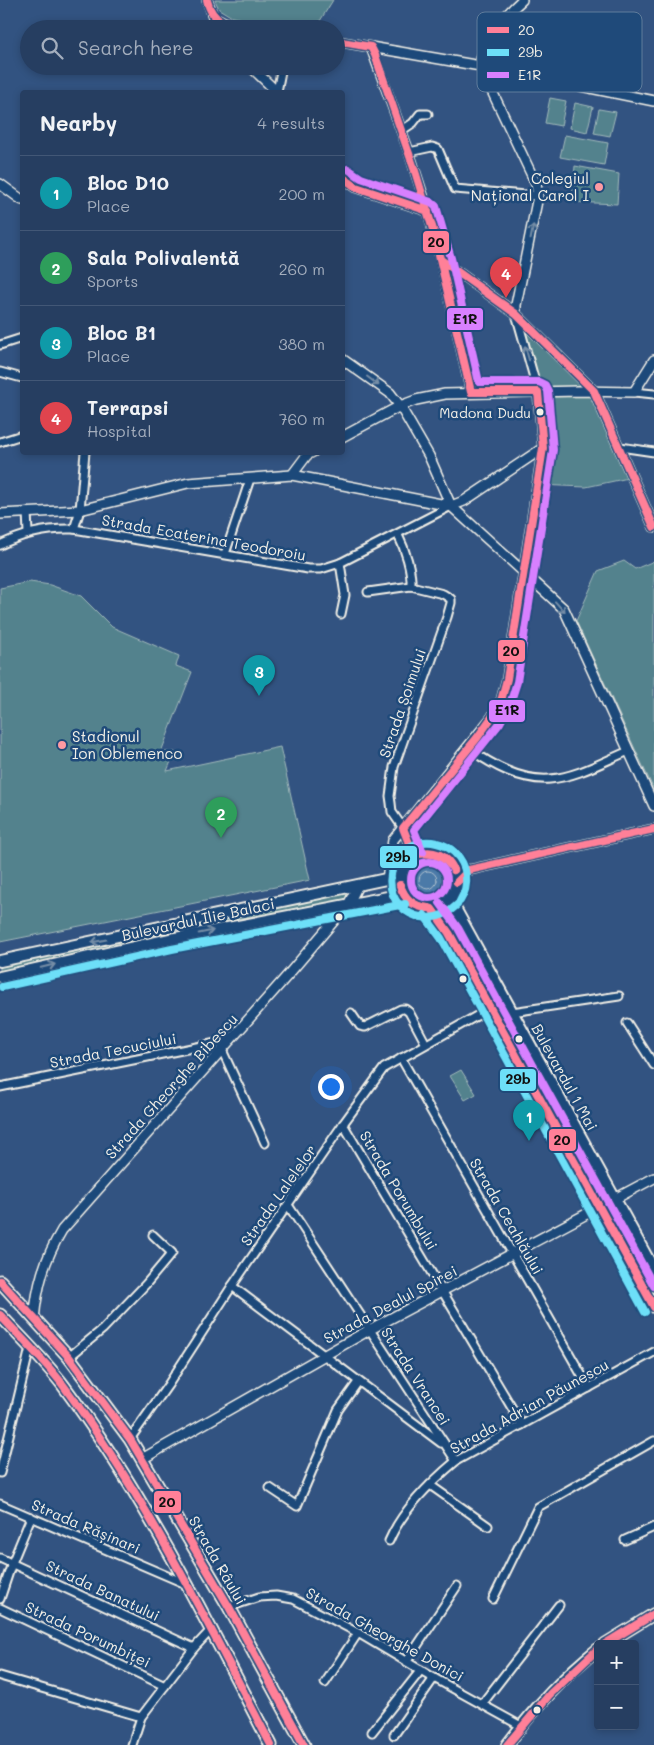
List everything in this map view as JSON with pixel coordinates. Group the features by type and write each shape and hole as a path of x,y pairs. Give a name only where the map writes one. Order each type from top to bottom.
{"main road":[{"path":"422,853 438,854 451,863 457,875 457,882 451,898 443,905 432,909 425,909 412,904 403,894 400,876 405,864 414,856 422,853"},
{"name":"Bulevardul Ilie Balaci","path":"0,961 400,876"},
{"path":"358,885 361,901"},
{"name":"Bulevardul Ilie Balaci","path":"0,977 170,939 403,894"},
{"name":"Bulevardul 1 Mai","path":"451,898 654,1270"},
{"path":"432,909 449,934 654,1307"},
{"name":"Strada Râului","path":"0,1281 69,1357 130,1440 229,1608 304,1745"},
{"path":"0,1314 63,1385 120,1468 188,1585 271,1745"},
{"path":"612,1640 654,1614"},
{"path":"507,1745 521,1726 594,1653"}],"street":[{"path":"207,0 214,20"},
{"path":"511,12 522,0"},
{"path":"212,15 219,20"},
{"path":"345,43 477,65"},
{"path":"371,47 428,211 471,392"},
{"path":"259,75 275,90"},
{"path":"277,90 280,75"},
{"path":"387,879 393,840 468,748 492,717 501,701 507,679 543,448 538,392 516,314 516,305 538,196 536,184 492,92"},
{"path":"609,92 654,101"},
{"path":"401,131 413,123 420,114 428,114"},
{"path":"409,152 432,147 439,150 455,189 538,196"},
{"path":"345,179 356,188 428,211"},
{"path":"0,184 20,199"},
{"path":"441,260 516,314 594,391 654,527"},
{"path":"0,345 20,339"},
{"path":"634,392 654,360"},
{"path":"345,361 390,394 400,406 429,456 452,506 524,575 564,609 654,806"},
{"path":"0,372 20,377"},
{"path":"345,435 400,406 430,397 471,392 594,391 654,394"},
{"path":"0,442 20,436"},
{"path":"620,447 654,452"},
{"path":"0,514 80,510 188,484 292,475 452,506 464,501 543,448"},
{"path":"74,529 80,510 85,455"},
{"path":"292,475 307,455"},
{"path":"225,554 250,479"},
{"name":"Strada Ecaterina Teodoroiu","path":"0,545 28,533 59,528 74,529 308,569 321,569 340,563 452,506"},
{"path":"26,512 28,533"},
{"path":"398,534 407,558 411,586"},
{"path":"340,563 345,595 342,614"},
{"name":"Strada Șoimului","path":"368,592 411,586 449,596 451,603 394,767 390,796 392,812 403,828 414,856"},
{"path":"468,748 481,758 504,770 533,778 550,779 590,767 629,751"},
{"path":"457,882 469,870 654,829"},
{"path":"451,863 469,870"},
{"name":"Strada Gheorghe Bibescu","path":"34,1320 36,1297 42,1272 50,1251 62,1230 350,903 358,885"},
{"path":"167,926 170,939"},
{"path":"512,1012 619,996"},
{"path":"351,1013 360,1026 365,1027 401,1009 406,1009 426,1044"},
{"name":"Strada Lalelelor","path":"130,1440 232,1286 343,1124 384,1068 489,1009"},
{"path":"627,1023 654,1064"},
{"name":"Strada Tecuciului","path":"0,1087 231,1040"},
{"path":"222,1050 265,1143"},
{"name":"Strada Ceahlăului","path":"401,1058 589,1388"},
{"name":"Strada Porumbului","path":"343,1124 522,1425"},
{"name":"Strada Dealul Spirei","path":"142,1459 324,1354 654,1178"},
{"name":"Strada Vrancei","path":"288,1205 456,1461"},
{"path":"69,1357 103,1329 146,1284 172,1253 153,1235"},
{"path":"232,1286 445,1446"},
{"path":"0,1473 2,1450 30,1348"},
{"name":"Strada Adrian Păunescu","path":"389,1541 399,1523 430,1485 456,1461 654,1352"},
{"path":"270,1488 297,1506 338,1410 358,1382"},
{"path":"493,1599 538,1507 654,1441"},
{"path":"430,1485 488,1526"},
{"name":"Strada Rășinari","path":"0,1504 188,1585"},
{"path":"0,1599 12,1563 31,1517"},
{"path":"625,1540 654,1527"},
{"name":"Strada Banatului","path":"0,1558 194,1648"},
{"path":"407,1661 457,1586"},
{"name":"Strada Gheorghe Donici","path":"229,1608 259,1597 276,1596 293,1599 358,1633 521,1726"},
{"path":"482,1704 559,1605"},
{"name":"Strada Porumbiței","path":"0,1608 165,1686"},
{"path":"133,1745 140,1717 194,1648 211,1630"},
{"path":"325,1683 358,1633"},
{"path":"372,1732 421,1670"},
{"path":"0,1676 140,1717"},
{"path":"394,1736 434,1678"}],"green space":[{"path":"215,0 333,0 321,20 250,20 232,17 219,9"},
{"path":"550,98 566,101 561,126 545,123"},
{"path":"575,103 593,107 587,132 570,128"},
{"path":"599,109 616,112 610,136 594,133"},
{"path":"565,135 608,143 604,165 560,157"},
{"path":"575,166 619,174 617,204 572,202"},
{"path":"518,320 586,383 633,477 586,487 538,485 544,435"},
{"path":"624,561 635,569 654,561 654,790 576,621 598,571"},
{"path":"30,582 50,585 81,596 112,627 179,656 176,666 192,672 161,752 175,752 167,771 280,747 310,880 0,942 0,588"},
{"path":"428,857 440,861 447,868 450,876 450,885 446,893 440,899 431,902 421,901 411,894 406,882 407,872 414,864","holes":["438,869 442,877 439,887 430,895 422,893 417,889"]},
{"path":"347,891 351,894 349,899 181,933 180,931 185,926 291,905"},
{"path":"165,931 169,932 170,935 0,973 0,966"},
{"path":"463,933 604,1192 599,1195 458,936"},
{"path":"461,1070 476,1094 465,1100 450,1076"},
{"path":"613,1209 654,1282 654,1293 609,1212"}],"water":[{"path":"428,866 438,870 442,880 438,890 428,894 418,890 414,880 418,870"}],"transit line":[{"name":"20","path":"207,0 214,16 219,20"},
{"name":"20","path":"345,43 371,47 375,55 434,233 471,392 538,392 543,448 507,679 501,701 477,738 403,828 414,856"},
{"name":"E1R","path":"348,169 361,178 431,202 436,206 451,258 479,382 539,382 545,385 548,391 553,450 517,682 510,704 500,723 414,830 423,852"},
{"name":"20","path":"345,179 356,187 428,211"},
{"name":"20","path":"441,260 516,314 594,391 654,527"},
{"name":"20","path":"457,882 469,870 654,829"},
{"name":"29b","path":"457,905 444,914 430,918 416,916 405,910 396,901 391,889 391,874 399,856 408,848 423,842 432,842 446,846 459,857 465,869 466,882 460,901"},
{"name":"20","path":"418,854 429,852 439,854 448,860 454,870"},
{"name":"20","path":"418,854 434,854 439,856 447,861 454,870"},
{"name":"E1R","path":"429,862 436,863 442,867 446,873 447,880 446,887 442,893 436,897 429,898 422,897 416,893 412,887 411,880 412,873 416,867 422,863 429,862"},
{"name":"20","path":"400,885 410,901 418,906 428,908"},
{"name":"20","path":"400,885 410,901 418,906 428,908"},
{"name":"E1R","path":"440,903 458,928 654,1286"},
{"name":"29b","path":"2,987 172,949 405,904"},
{"name":"20","path":"432,909 449,933 654,1307"},
{"name":"29b","path":"424,915 441,938 645,1312"},
{"name":"20","path":"0,1281 69,1357 130,1439 229,1607 304,1745"},
{"name":"20","path":"0,1315 63,1385 122,1471 174,1561 271,1745"},
{"name":"20","path":"612,1640 654,1614"},
{"name":"20","path":"507,1745 550,1694 594,1653"}],"place":[{"name":"Colegiul Național Carol I","path":"599,187"},
{"name":"Terrapsi","path":"506,298"},
{"name":"Madona Dudu","path":"540,412"},
{"name":"Bloc B1","path":"259,696"},
{"name":"Stadionul Ion Oblemenco","path":"62,745"},
{"name":"Sala Polivalentă","path":"221,838"},
{"name":"Bloc D10","path":"529,1141"}]}
